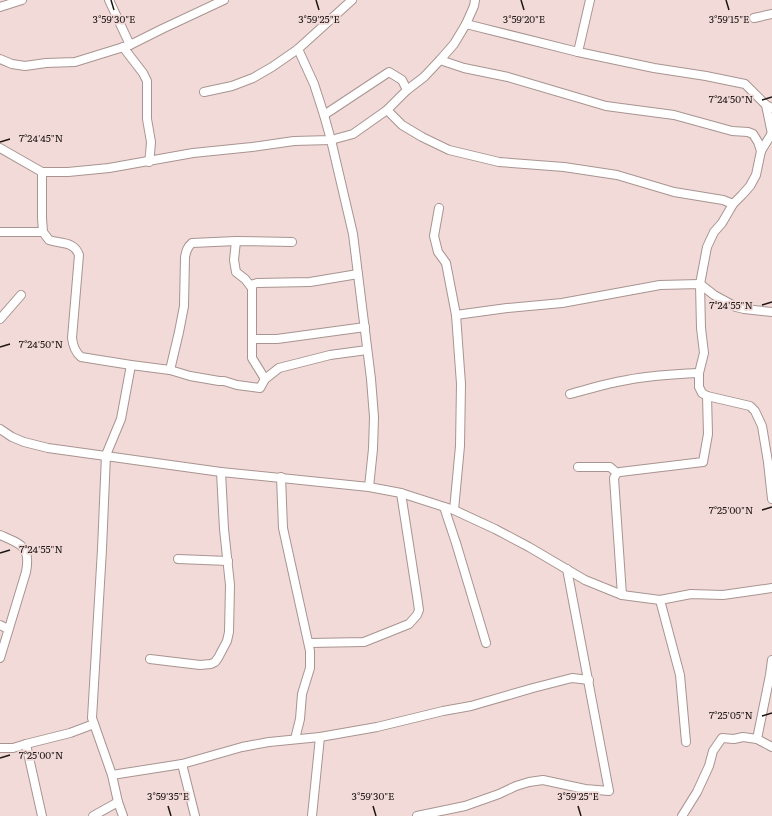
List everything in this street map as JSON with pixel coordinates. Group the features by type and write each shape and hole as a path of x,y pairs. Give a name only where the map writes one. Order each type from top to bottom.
{"street":[{"path":"0,7 22,0"},
{"path":"109,0 126,46 147,80 147,119 151,142 149,162"},
{"path":"0,60 25,66 75,62 126,46 224,0"},
{"path":"204,92 232,86 253,78 272,67 298,49 352,0"},
{"path":"0,148 42,172 68,172 149,162 193,153 294,141 331,140 353,134 387,110 407,90 424,77 440,60 454,44 466,24 475,0"},
{"path":"578,52 590,0"},
{"path":"754,18 772,14"},
{"path":"466,24 578,52 654,68 745,84 769,107 772,134 761,151 756,175 750,186 733,204 722,223 714,232 707,247 700,284 701,328 704,353 699,373 699,387 702,393 707,396 750,406 756,411 762,426 772,499"},
{"path":"298,49 314,84 324,115 353,234 371,379 374,417 373,449 369,487"},
{"path":"440,60 464,68 508,77 606,106 674,115 732,131 748,132 753,134 761,151"},
{"path":"324,115 390,72 402,80 407,90"},
{"path":"387,110 402,125 422,137 449,150 499,162 564,167 617,175 674,192 723,200 733,204"},
{"path":"42,172 42,218 44,232 49,240 67,243 74,247 79,255 72,338 75,349 81,357 131,366 170,370 190,376 260,388 265,379 279,368 330,355 367,350"},
{"path":"439,208 434,236 438,252 446,263 456,315 461,384 460,446 454,510"},
{"path":"0,232 44,232"},
{"path":"170,370 184,306 185,257 190,245 192,243 236,241 292,242"},
{"path":"236,241 234,260 236,272 246,279 252,288 252,358 265,379"},
{"path":"250,285 257,283 277,282 310,282 358,274"},
{"path":"456,315 507,308 562,303 660,285 700,284 714,295 736,307 772,312"},
{"path":"0,319 21,295"},
{"path":"252,339 277,339 365,327"},
{"path":"123,816 112,776 92,718 106,455 121,419 131,366"},
{"path":"570,394 627,380 654,376 699,373"},
{"path":"578,467 610,467 617,473 703,462 708,434 707,396"},
{"path":"0,429 12,437 24,442 48,448 221,472 369,487 401,493 454,510 495,528 585,580 622,595 660,600 691,594 723,595 772,588"},
{"path":"150,659 200,666 211,664 218,658 227,641 229,632 230,585 224,529 221,472"},
{"path":"617,473 613,481 622,595"},
{"path":"281,477 283,528 310,651 310,668 302,694 300,719 295,739"},
{"path":"308,643 364,642 409,624 417,616 419,610 401,493"},
{"path":"444,507 486,643"},
{"path":"0,535 21,545 28,556 26,572 0,658"},
{"path":"178,559 228,561"},
{"path":"417,816 465,806 499,794 516,786 543,780 585,789 609,791 567,569"},
{"path":"660,600 680,675 686,742"},
{"path":"0,625 8,629"},
{"path":"757,738 772,660"},
{"path":"112,776 182,764 242,747 269,742 320,738 377,727 443,711 471,706 572,678 589,680"},
{"path":"0,748 13,748 70,733 94,724"},
{"path":"312,816 320,738"},
{"path":"682,816 697,792 709,766 713,751 722,738 757,738 772,747"},
{"path":"26,744 42,816"},
{"path":"182,764 195,816"},
{"path":"93,816 118,802"}]}
